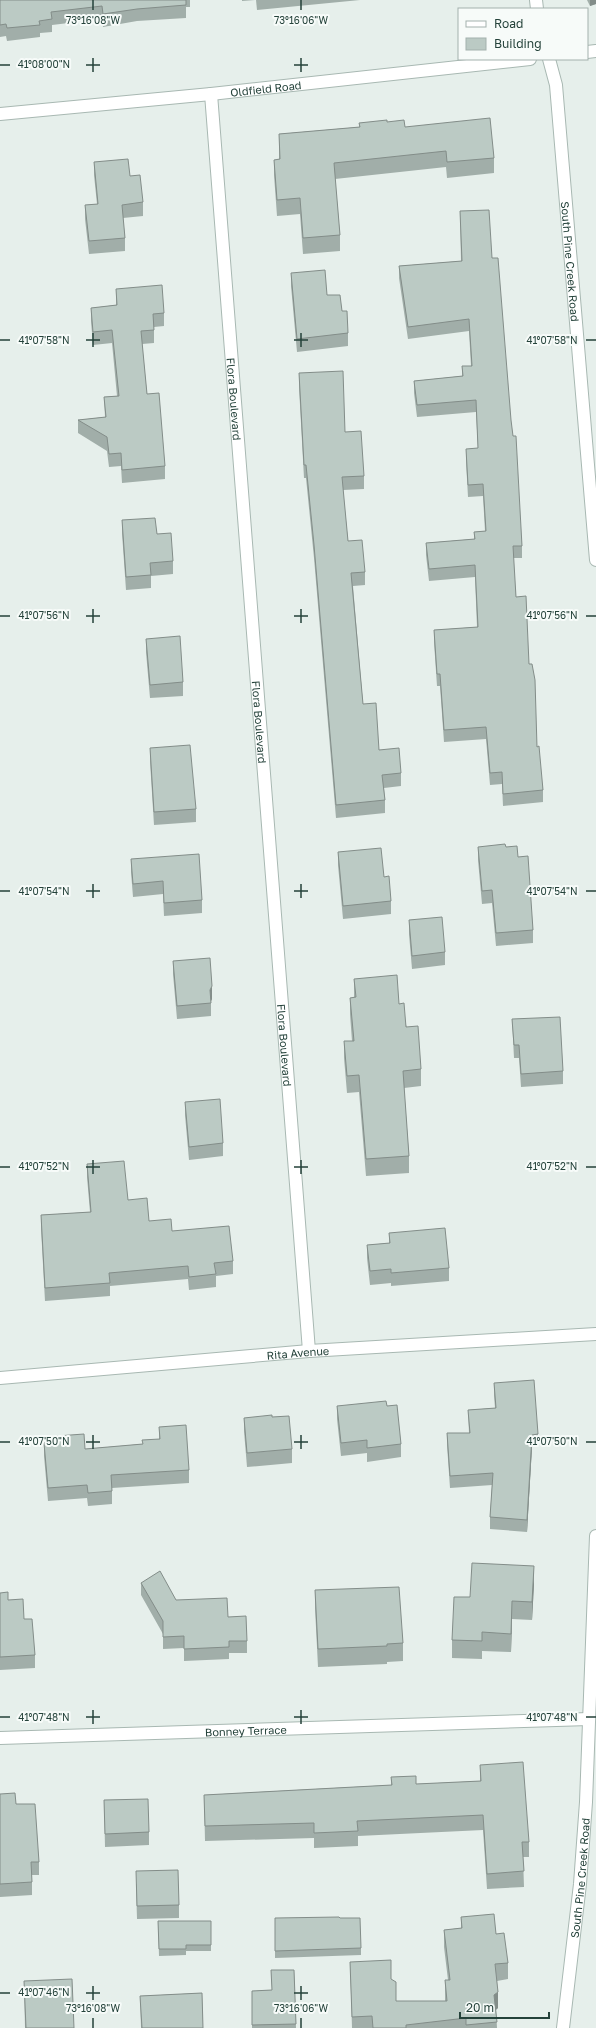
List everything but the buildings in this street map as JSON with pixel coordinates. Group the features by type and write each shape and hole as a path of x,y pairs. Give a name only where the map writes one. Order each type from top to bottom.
{"street":[{"name":"Oldfield Road","path":"0,114 211,94 521,60"},
{"name":"South Pine Creek Road","path":"549,60 556,85 596,560"},
{"name":"Flora Boulevard","path":"211,94 309,1351"},
{"name":"Rita Avenue","path":"0,1378 309,1351 596,1334"},
{"name":"South Pine Creek Road","path":"563,2028 580,1884 586,1802 596,1536"},
{"name":"Bonney Terrace","path":"0,1738 589,1719"}]}
